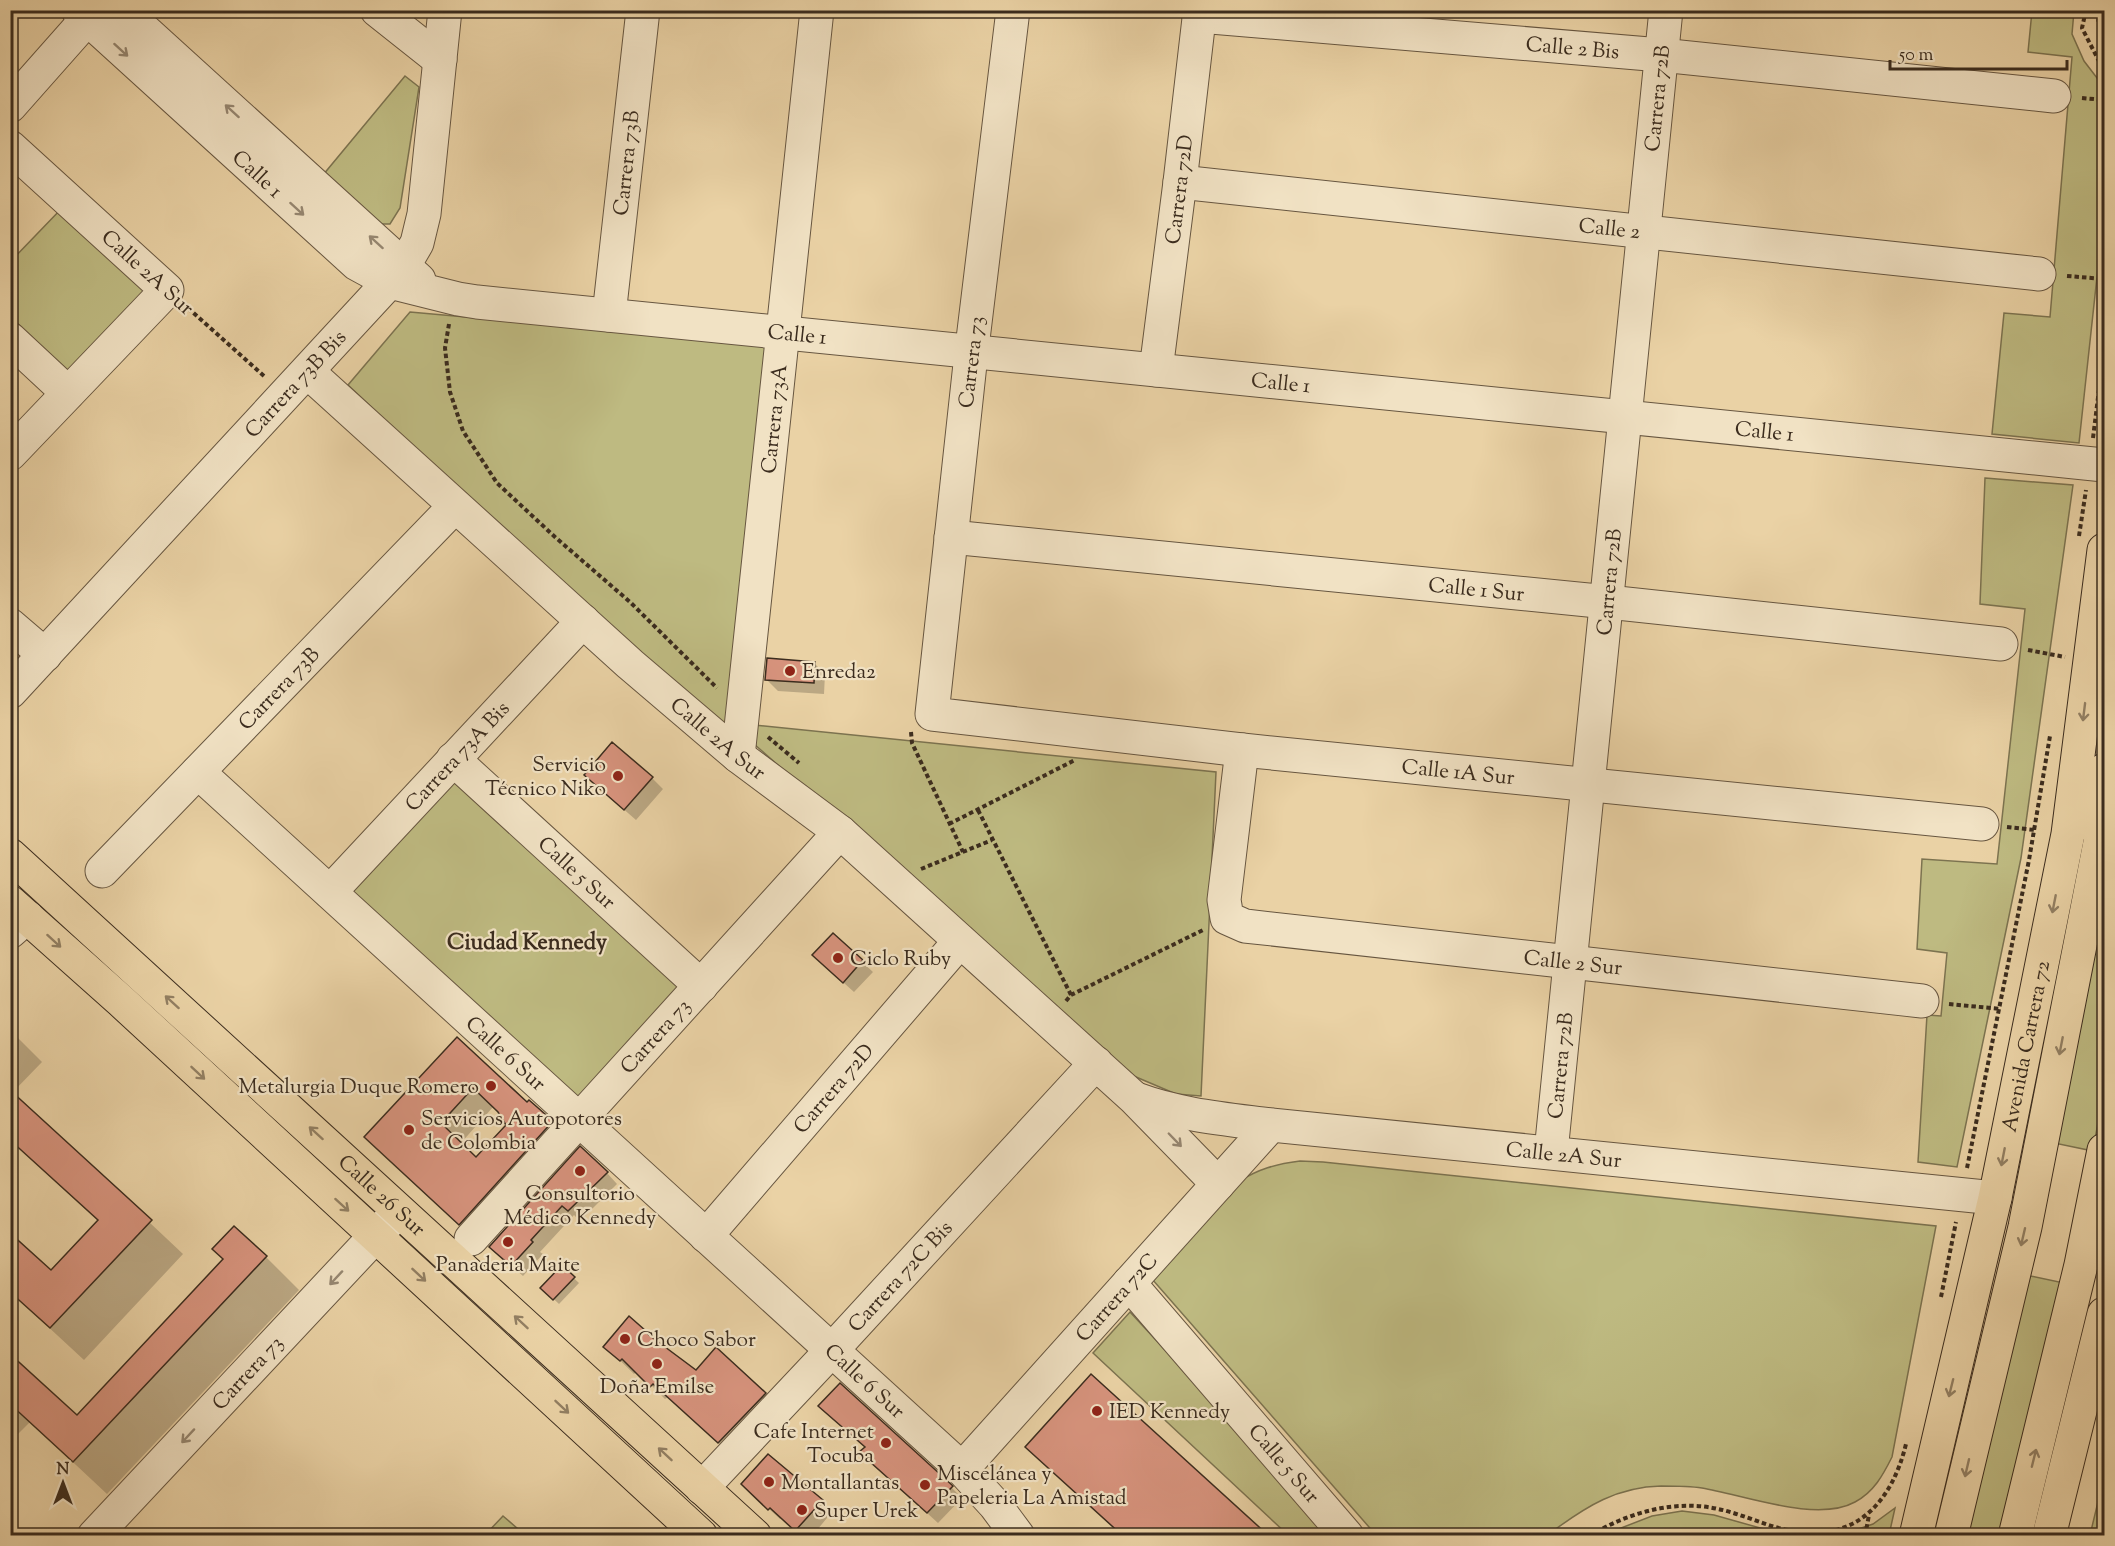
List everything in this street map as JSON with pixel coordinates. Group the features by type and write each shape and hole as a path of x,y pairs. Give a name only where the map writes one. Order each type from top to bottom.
{"main road":[{"name":"Avenida Carrera 72","path":"1916,1536 1953,1312 1995,1198 2065,849 2072,655 2092,545"},
{"path":"2065,849 2104,770"},
{"name":"Avenida Carrera 72","path":"1951,1536 2025,1227 2104,822"},
{"name":"Calle 26 Sur","path":"10,855 754,1536"},
{"name":"Calle 26 Sur","path":"16,917 375,1236 701,1536"},
{"path":"2015,1536 2081,1265 2104,1150"},
{"path":"1953,1312 1979,1418"},
{"path":"2049,1536 2104,1314"}],"street":[{"name":"Calle 1","path":"122,10 397,275 454,309 609,315 2097,464"},
{"path":"377,10 440,60"},
{"name":"Carrera 73B Bis","path":"10,692 397,275 417,243 424,214 445,10"},
{"name":"Carrera 73B","path":"609,315 643,10"},
{"name":"Carrera 73A","path":"738,756 817,10"},
{"name":"Carrera 73","path":"932,714 1013,10"},
{"name":"Carrera 72B","path":"1551,1152 1572,962 1666,10"},
{"name":"Calle 1","path":"87,13 357,264 397,275"},
{"path":"10,106 87,13"},
{"name":"Calle 2 Bis","path":"1199,13 1661,55 2054,96"},
{"name":"Carrera 72D","path":"1156,370 1199,13"},
{"name":"Calle 2A Sur","path":"10,147 167,290"},
{"name":"Calle 2","path":"1180,182 2039,274"},
{"path":"10,454 167,290"},
{"path":"10,339 68,393"},
{"name":"Calle 2A Sur","path":"297,384 456,506 630,664 738,756 840,832 960,941 1059,1005 1096,1063 1134,1098 1218,1184"},
{"name":"Carrera 73B","path":"102,871 456,506"},
{"name":"Calle 1 Sur","path":"951,537 1608,602 2001,644"},
{"name":"Carrera 73A Bis","path":"330,892 583,621"},
{"path":"10,625 45,655"},
{"name":"Calle 1A Sur","path":"932,714 1242,750 1982,824"},
{"path":"1227,918 1224,900 1242,750"},
{"name":"Calle 5 Sur","path":"453,759 701,986"},
{"name":"Calle 6 Sur","path":"198,772 962,1469 995,1505 1018,1536"},
{"name":"Carrera 73","path":"471,1239 840,832"},
{"name":"Calle 2 Sur","path":"1227,918 1245,926 1922,1001"},
{"name":"Carrera 72D","path":"706,1236 960,941"},
{"name":"Carrera 72C Bis","path":"702,1488 1096,1063"},
{"name":"Calle 2A Sur","path":"1134,1098 1185,1113 1270,1125 1995,1198"},
{"name":"Carrera 72C","path":"962,1469 1270,1125"},
{"name":"Carrera 73","path":"94,1536 399,1210"},
{"name":"Calle 5 Sur","path":"1129,1283 1347,1536"}],"path":[{"path":"2085,10 2082,28 2104,71"},
{"path":"2100,10 2098,23 2104,31"},
{"path":"2039,274 2104,279"},
{"name":"Calle 2A Sur","path":"167,290 297,384"},
{"path":"454,309 445,348 450,392 463,432 497,483 630,602 742,713 807,770"},
{"path":"2092,545 2104,349"},
{"path":"2001,644 2072,655"},
{"path":"932,714 912,729 910,735 963,852"},
{"path":"1953,1312 1962,1195 2034,830 2051,726"},
{"path":"949,824 1076,759 1084,746 1086,732"},
{"path":"978,810 1071,995"},
{"path":"1982,824 2034,830 2065,849"},
{"path":"928,877 920,869 992,840"},
{"path":"1059,1005 1071,995 1227,918"},
{"path":"1922,1001 2032,1013"},
{"path":"1590,1536 1611,1522 1648,1511 1679,1506 1716,1508 1792,1532 1827,1533 1869,1514 1880,1503 1902,1462 1907,1440"},
{"path":"1865,1536 1869,1514"}],"shaded area":[{"path":"2032,11 2074,11 2072,34 2084,61 2104,87 2104,212 2079,443 1992,434 2004,313 2050,317 2072,57 2028,52"},
{"path":"405,76 419,87 400,208 390,224 380,224 323,175"},
{"path":"62,208 148,290 68,372 11,317 10,262"},
{"path":"410,312 773,347 731,735 458,489 348,385"},
{"path":"1985,478 2073,485 2021,858 1957,1167 1918,1162 1927,1015 1941,1016 1947,953 1917,949 1922,859 1997,864 2025,609 1980,604"},
{"path":"754,725 1216,772 1201,1096 1176,1094 1129,1074 754,744"},
{"path":"452,772 688,990 581,1105 344,888"},
{"path":"2104,890 2104,1088 2093,1151 2054,1143"},
{"path":"1300,1161 1936,1226 1892,1457 1881,1477 1868,1493 1855,1502 1839,1508 1801,1509 1702,1488 1661,1486 1645,1487 1616,1494 1591,1506 1553,1531 1551,1535 1376,1535 1152,1279 1238,1182 1268,1168"},
{"path":"2026,1275 2064,1283 2002,1535 1962,1536"},
{"path":"1130,1312 1336,1535 1288,1535 1093,1353"},
{"path":"2104,1477 2104,1535 2090,1535"},
{"path":"1895,1508 1889,1535 1841,1535 1873,1524"},
{"path":"1682,1511 1714,1515 1785,1535 1713,1536 1698,1533 1603,1535 1652,1516"},
{"path":"503,1516 525,1535 485,1535"}],"building":[{"name":"Enreda2","path":"767,658 815,662 814,683 765,680"},
{"name":"Servicio Técnico Niko","path":"612,742 653,777 624,810 584,775"},
{"name":"Ciclo Ruby","path":"833,933 863,960 843,983 812,955"},
{"name":"Servicios Autopotores de Colombia","path":"457,1037 527,1102 529,1100 553,1121 459,1225 364,1137","holes":["473,1088 498,1112 506,1125 476,1157 441,1123"]},
{"path":"10,1090 152,1220 50,1328 10,1292 10,1233 51,1270 98,1220 10,1140"},
{"path":"580,1146 608,1172 568,1211 562,1206 511,1266 489,1247"},
{"path":"234,1226 267,1256 73,1462 10,1404 10,1354 77,1415 223,1259 212,1249"},
{"path":"562,1265 575,1277 553,1300 540,1288"},
{"path":"629,1316 645,1332 696,1370 716,1347 766,1393 718,1443 653,1384 650,1387 622,1359 620,1361 603,1347"},
{"name":"IED Kennedy","path":"1091,1374 1269,1536 1123,1536 1025,1447"},
{"path":"840,1383 953,1486 927,1513 859,1452 865,1447 818,1406"},
{"path":"768,1454 823,1500 795,1531 770,1508 768,1510 741,1484"}],"place":[{"name":"Enreda2","path":"790,671"},
{"name":"Servicio Técnico Niko","path":"618,776"},
{"name":"Ciclo Ruby","path":"838,958"},
{"name":"Metalurgia Duque Romero","path":"491,1086"},
{"name":"Servicios Autopotores de Colombia","path":"409,1130"},
{"name":"Consultorio Médico Kennedy","path":"580,1171"},
{"name":"Panaderia Maite","path":"508,1242"},
{"name":"Choco Sabor","path":"625,1339"},
{"name":"Doña Emilse","path":"657,1364"},
{"name":"IED Kennedy","path":"1097,1411"},
{"name":"Cafe Internet Tocuba","path":"886,1443"},
{"name":"Montallantas","path":"769,1482"},
{"name":"Miscelánea y Papeleria La Amistad","path":"925,1485"},
{"name":"Super Urek","path":"802,1510"}],"district":[{"name":"Ciudad Kennedy","path":"527,941"}]}
